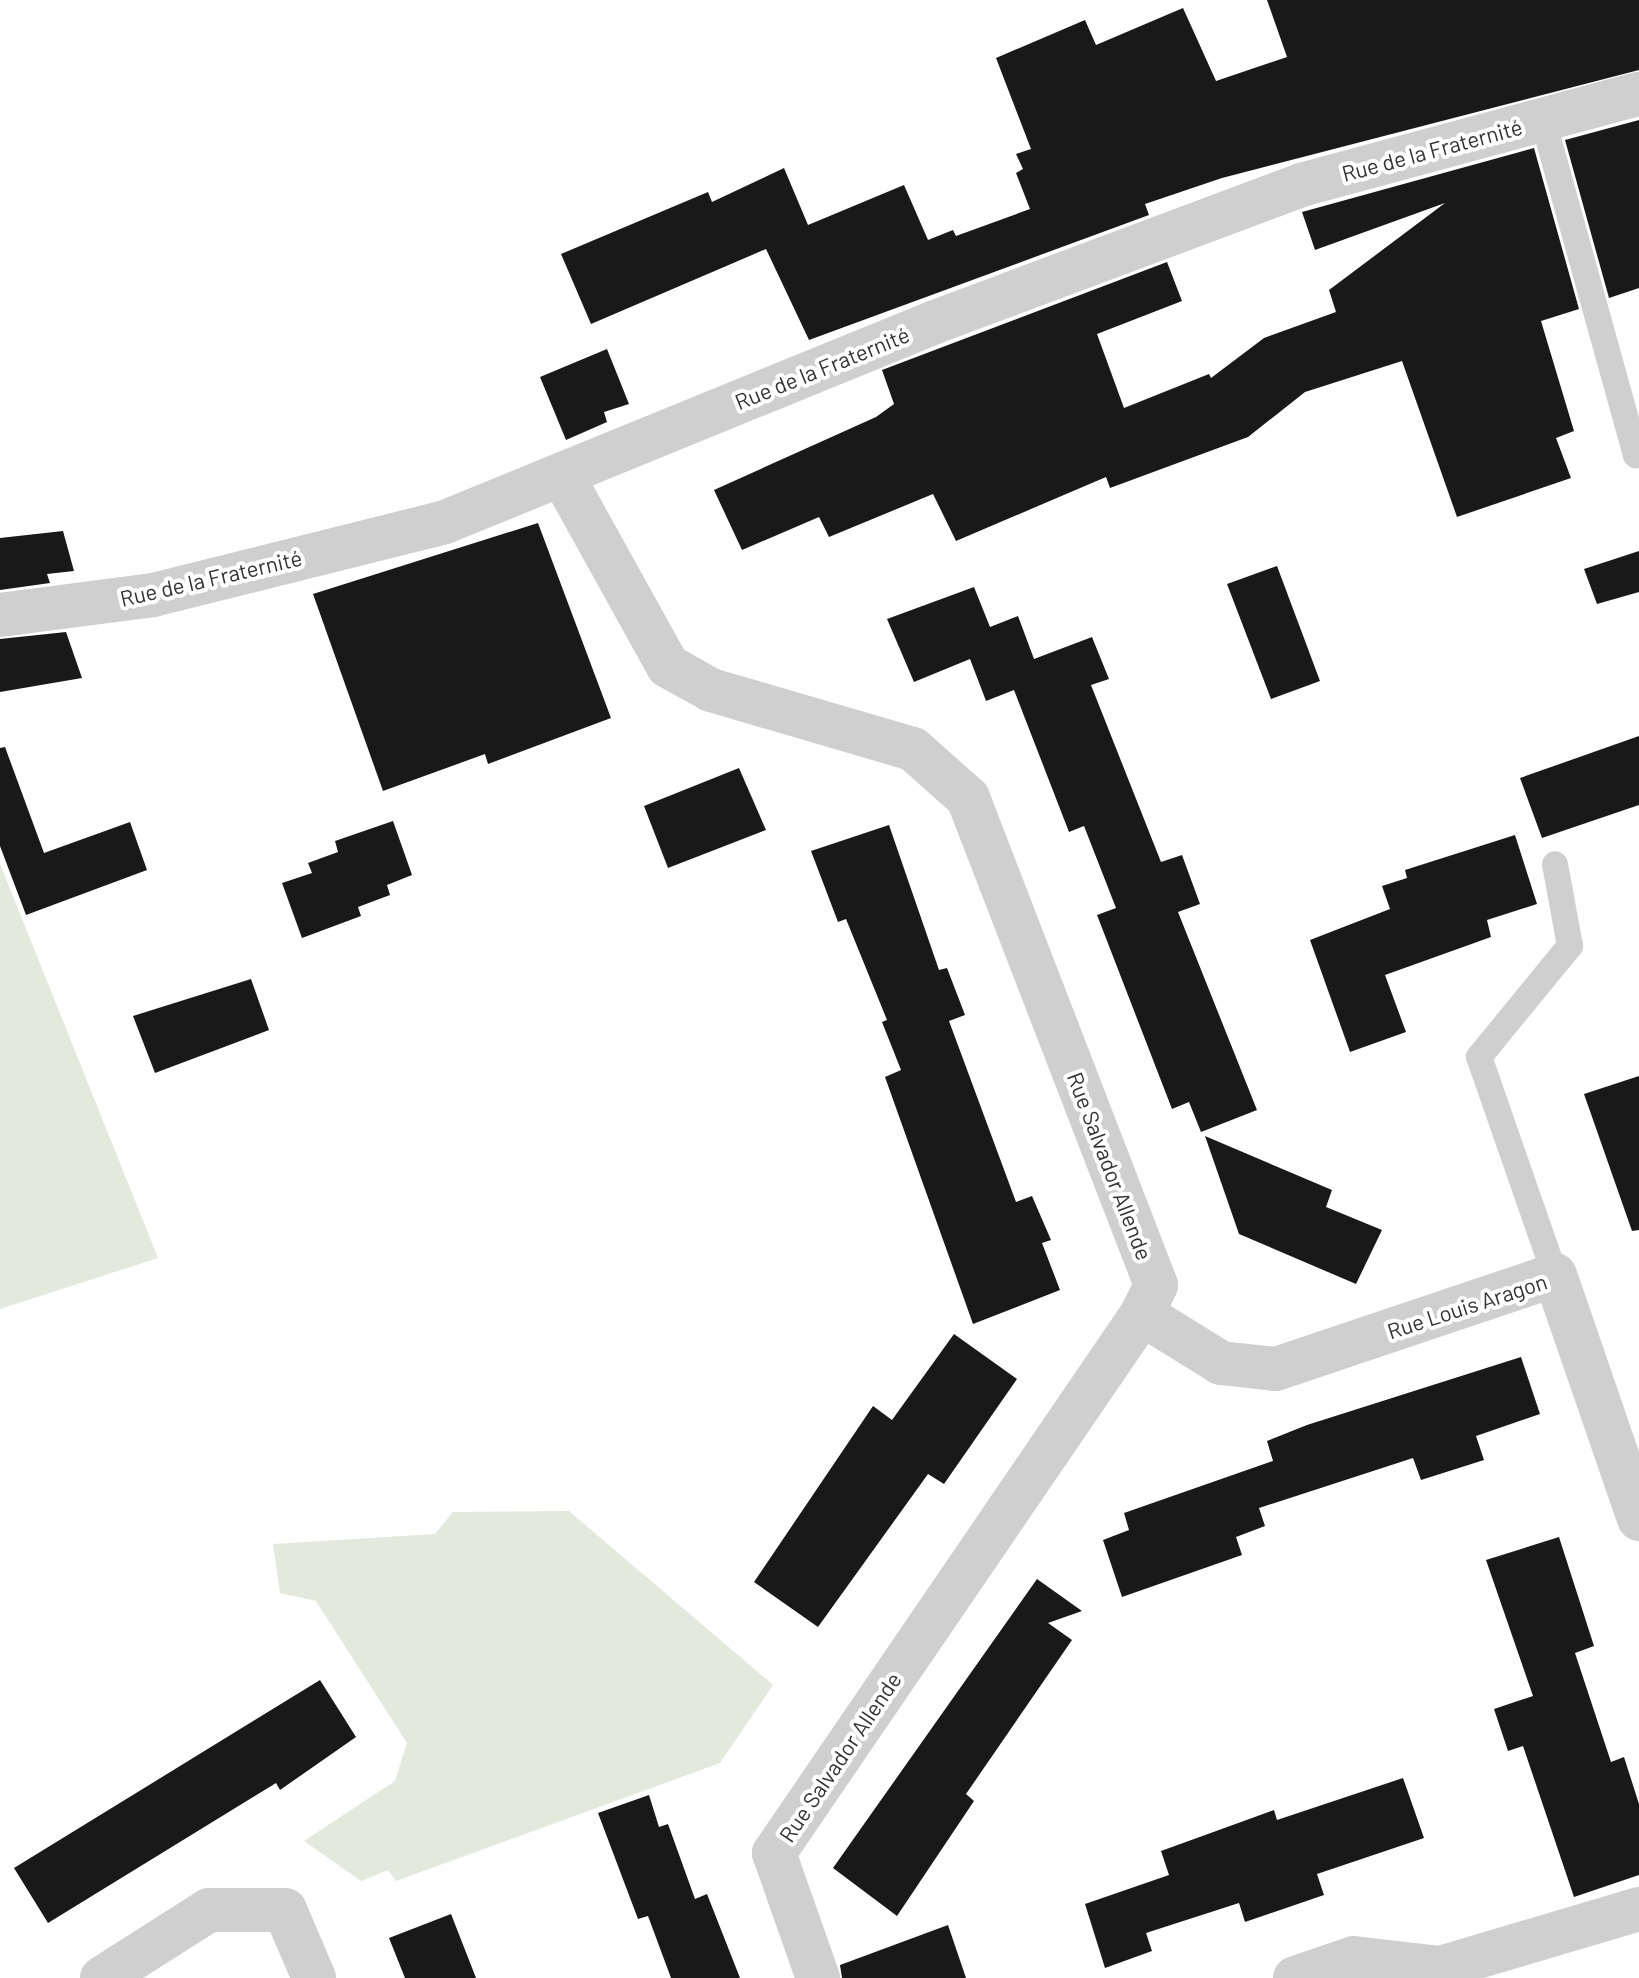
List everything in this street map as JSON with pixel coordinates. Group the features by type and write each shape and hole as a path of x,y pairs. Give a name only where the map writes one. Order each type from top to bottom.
{"street":[{"name":"Rue de la Fraternité","path":"0,615 153,595 445,522 935,322 1301,185 1639,94"},
{"name":"Rue Salvador Allende","path":"562,475 668,666 711,690 913,749 968,798 1156,1285 1142,1314 774,1853 818,1978"},
{"name":"Rue Louis Aragon","path":"1142,1314 1221,1363 1276,1369 1555,1275 1639,1519"},
{"path":"1295,1978 1354,1958 1440,1968 1639,1909"},
{"path":"102,1978 209,1910 285,1910 314,1978"}],"lane":[{"path":"1543,120 1636,455"},
{"path":"1555,864 1570,946 1479,1057 1555,1275"}],"shaded area":[{"path":"0,864 158,1258 0,1309"},
{"path":"569,1511 773,1685 720,1763 396,1881 388,1870 361,1881 304,1841 395,1781 407,1743 316,1601 280,1593 273,1544 435,1534 453,1512"}],"building":[{"path":"1267,0 1639,0 1639,70 1222,178 1145,204 1149,215 809,340 766,249 591,324 561,254 708,192 712,202 784,168 808,225 904,185 928,240 953,230 956,236 1030,209 1016,173 1023,169 1016,154 1031,149 996,58 1085,20 1096,45 1183,8 1216,81 1287,57"},
{"path":"1639,120 1639,288 1609,298 1565,140"},
{"path":"1534,148 1579,309 1541,321 1574,431 1556,438 1571,478 1457,517 1402,361 1305,392 1248,437 1110,488 1106,477 956,541 933,494 829,537 819,517 742,550 714,490 876,417 894,404 882,370 1167,262 1182,301 1097,334 1124,408 1209,374 1211,378 1264,338 1336,312 1329,290 1445,203 1315,250 1302,212"},
{"path":"607,349 629,404 604,412 607,422 566,440 540,377"},
{"path":"538,523 611,718 488,764 485,754 383,791 313,594"},
{"path":"63,531 74,571 47,574 50,583 0,590 0,538"},
{"path":"1639,551 1639,592 1597,604 1584,569"},
{"path":"1277,566 1320,681 1271,699 1227,584"},
{"path":"974,587 990,627 1018,616 1034,659 1092,637 1109,679 1091,685 1161,862 1182,855 1200,904 1178,912 1257,1110 1201,1132 1189,1102 1172,1109 1097,915 1116,908 1084,826 1069,832 1014,690 986,701 970,659 914,682 887,619"},
{"path":"66,632 82,678 0,692 0,639"},
{"path":"1639,736 1639,805 1542,838 1520,778"},
{"path":"5,747 44,853 130,822 147,870 26,915 0,846 0,748"},
{"path":"739,768 766,830 668,868 644,806"},
{"path":"393,821 412,875 387,885 390,895 358,907 361,916 302,938 282,883 312,873 308,863 338,852 335,841"},
{"path":"889,825 939,970 947,968 965,1015 949,1021 1016,1202 1032,1196 1051,1240 1042,1243 1060,1290 973,1324 885,1077 901,1070 882,1022 887,1020 846,919 838,922 811,851"},
{"path":"1515,835 1537,904 1487,920 1491,937 1385,975 1406,1032 1350,1052 1310,940 1390,909 1382,886 1407,878 1405,870"},
{"path":"251,979 269,1030 155,1073 133,1016"},
{"path":"1639,1076 1639,1230 1632,1231 1584,1094"},
{"path":"1205,1136 1332,1190 1326,1207 1382,1230 1356,1284 1239,1234"},
{"path":"954,1334 1017,1379 944,1484 928,1474 818,1627 754,1582 873,1406 892,1420"},
{"path":"1521,1357 1540,1414 1476,1436 1484,1460 1421,1480 1413,1458 1259,1508 1265,1526 1236,1537 1242,1555 1122,1597 1103,1540 1129,1530 1124,1513 1273,1461 1267,1441 1307,1425"},
{"path":"1559,1537 1594,1646 1575,1653 1611,1762 1624,1757 1639,1804 1639,1875 1574,1897 1523,1746 1508,1751 1494,1709 1533,1696 1486,1560"},
{"path":"1037,1579 1082,1611 1048,1623 1072,1640 966,1794 974,1801 897,1916 833,1868"},
{"path":"320,1680 356,1737 280,1790 276,1783 48,1923 14,1868"},
{"path":"1403,1778 1424,1838 1317,1874 1324,1895 1245,1922 1239,1903 1146,1933 1152,1951 1105,1968 1085,1904 1169,1875 1161,1851 1274,1810 1277,1820"},
{"path":"649,1795 659,1827 668,1824 695,1899 707,1894 740,1978 671,1978 648,1916 638,1919 598,1813"},
{"path":"451,1914 476,1978 405,1978 389,1938"},
{"path":"948,1925 966,1978 842,1978 840,1965"}]}
